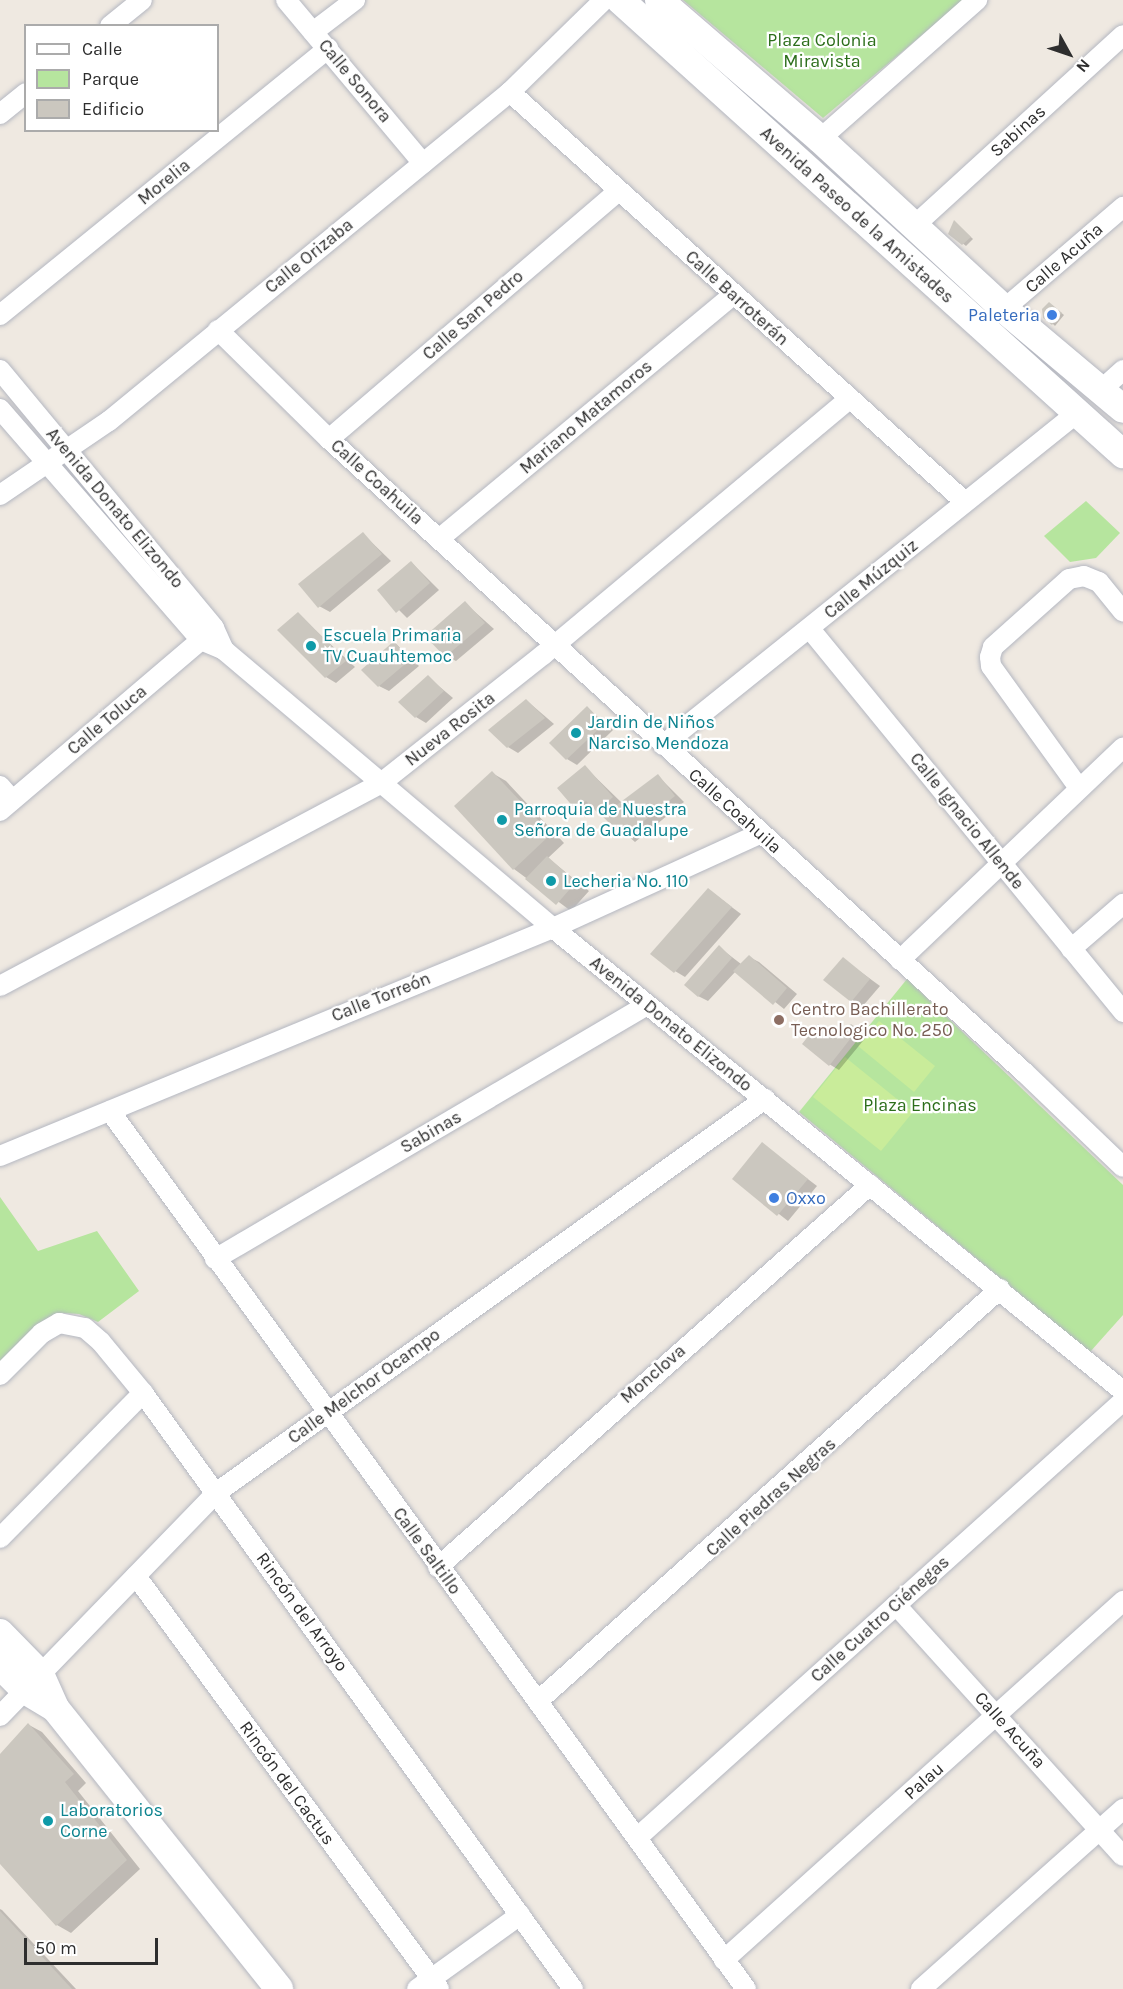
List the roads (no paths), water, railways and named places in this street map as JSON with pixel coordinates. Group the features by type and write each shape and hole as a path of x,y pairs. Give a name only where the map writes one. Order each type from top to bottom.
{"street":[{"path":"112,24 142,0"},
{"name":"Calle Sonora","path":"286,0 423,163"},
{"path":"313,32 355,0"},
{"name":"Calle Orizaba","path":"0,495 44,463 110,421 510,92 604,0"},
{"name":"Avenida Paseo de la Amistades","path":"620,0 1123,453"},
{"name":"Avenida Paseo de la Amistades","path":"658,0 820,139 884,201 1004,309 1123,409"},
{"path":"820,139 977,0"},
{"name":"Sabinas","path":"914,226 1123,35"},
{"name":"Morelia","path":"0,315 328,48"},
{"name":"Calle Barroterán","path":"510,92 965,502"},
{"path":"0,114 24,95"},
{"name":"Calle San Pedro","path":"329,439 618,191"},
{"path":"867,223 884,201"},
{"name":"Calle Acuña","path":"1004,309 1123,207"},
{"name":"Mariano Matamoros","path":"439,539 733,295"},
{"name":"Calle Coahuila","path":"218,330 329,439 759,834 900,960 1123,1167"},
{"path":"1041,378 1058,355"},
{"name":"Avenida Donato Elizondo","path":"0,370 66,449 208,634"},
{"path":"1101,390 1123,370"},
{"name":"Nueva Rosita","path":"0,986 380,784 555,645 850,398"},
{"name":"Avenida Donato Elizondo","path":"0,409 44,463 224,650 553,928 1123,1391"},
{"name":"Calle Múzquiz","path":"663,745 1078,412"},
{"path":"1078,788 991,666 990,657 993,647 1069,579 1084,576 1099,582 1123,612"},
{"name":"Calle Ignacio Allende","path":"810,629 1123,1012"},
{"name":"Calle Toluca","path":"4,799 208,634"},
{"path":"900,960 1078,788 1123,748"},
{"name":"Calle Torreón","path":"0,1156 553,928 759,834"},
{"path":"1071,949 1123,904"},
{"name":"Sabinas","path":"215,1259 647,1005"},
{"name":"Calle Melchor Ocampo","path":"0,1716 216,1493 765,1099"},
{"name":"Calle Saltillo","path":"110,1111 438,1567 638,1837 746,1989"},
{"name":"Monclova","path":"438,1567 870,1185"},
{"name":"Calle Piedras Negras","path":"538,1701 1000,1289"},
{"name":"Rincón del Arroyo","path":"0,1375 42,1333 59,1323 85,1328 102,1342 144,1393 573,1989"},
{"path":"0,1538 144,1393"},
{"name":"Calle Cuatro Ciénegas","path":"638,1837 1123,1401"},
{"name":"Rincón del Cactus","path":"136,1576 429,1986"},
{"name":"Palau","path":"724,1960 1123,1601"},
{"name":"Calle Acuña","path":"896,1605 998,1715 1123,1856"},
{"path":"0,1633 33,1682 279,1989"},
{"path":"0,1665 33,1682"},
{"path":"921,1989 1123,1809"},
{"path":"429,1986 520,1915"}],"place":[{"name":"Paleteria","path":"1052,315"},
{"name":"Escuela Primaria TV Cuauhtemoc","path":"311,646"},
{"name":"Jardin de Niños Narciso Mendoza","path":"576,733"},
{"name":"Parroquia de Nuestra Señora de Guadalupe","path":"502,820"},
{"name":"Lecheria No. 110","path":"551,881"},
{"name":"Centro Bachillerato Tecnologico No. 250","path":"779,1020"},
{"name":"Oxxo","path":"774,1198"},
{"name":"Laboratorios Corne","path":"48,1821"}],"park label":[{"name":"Plaza Colonia Miravista","path":"822,51"},
{"name":"Plaza Encinas","path":"920,1105"}]}
